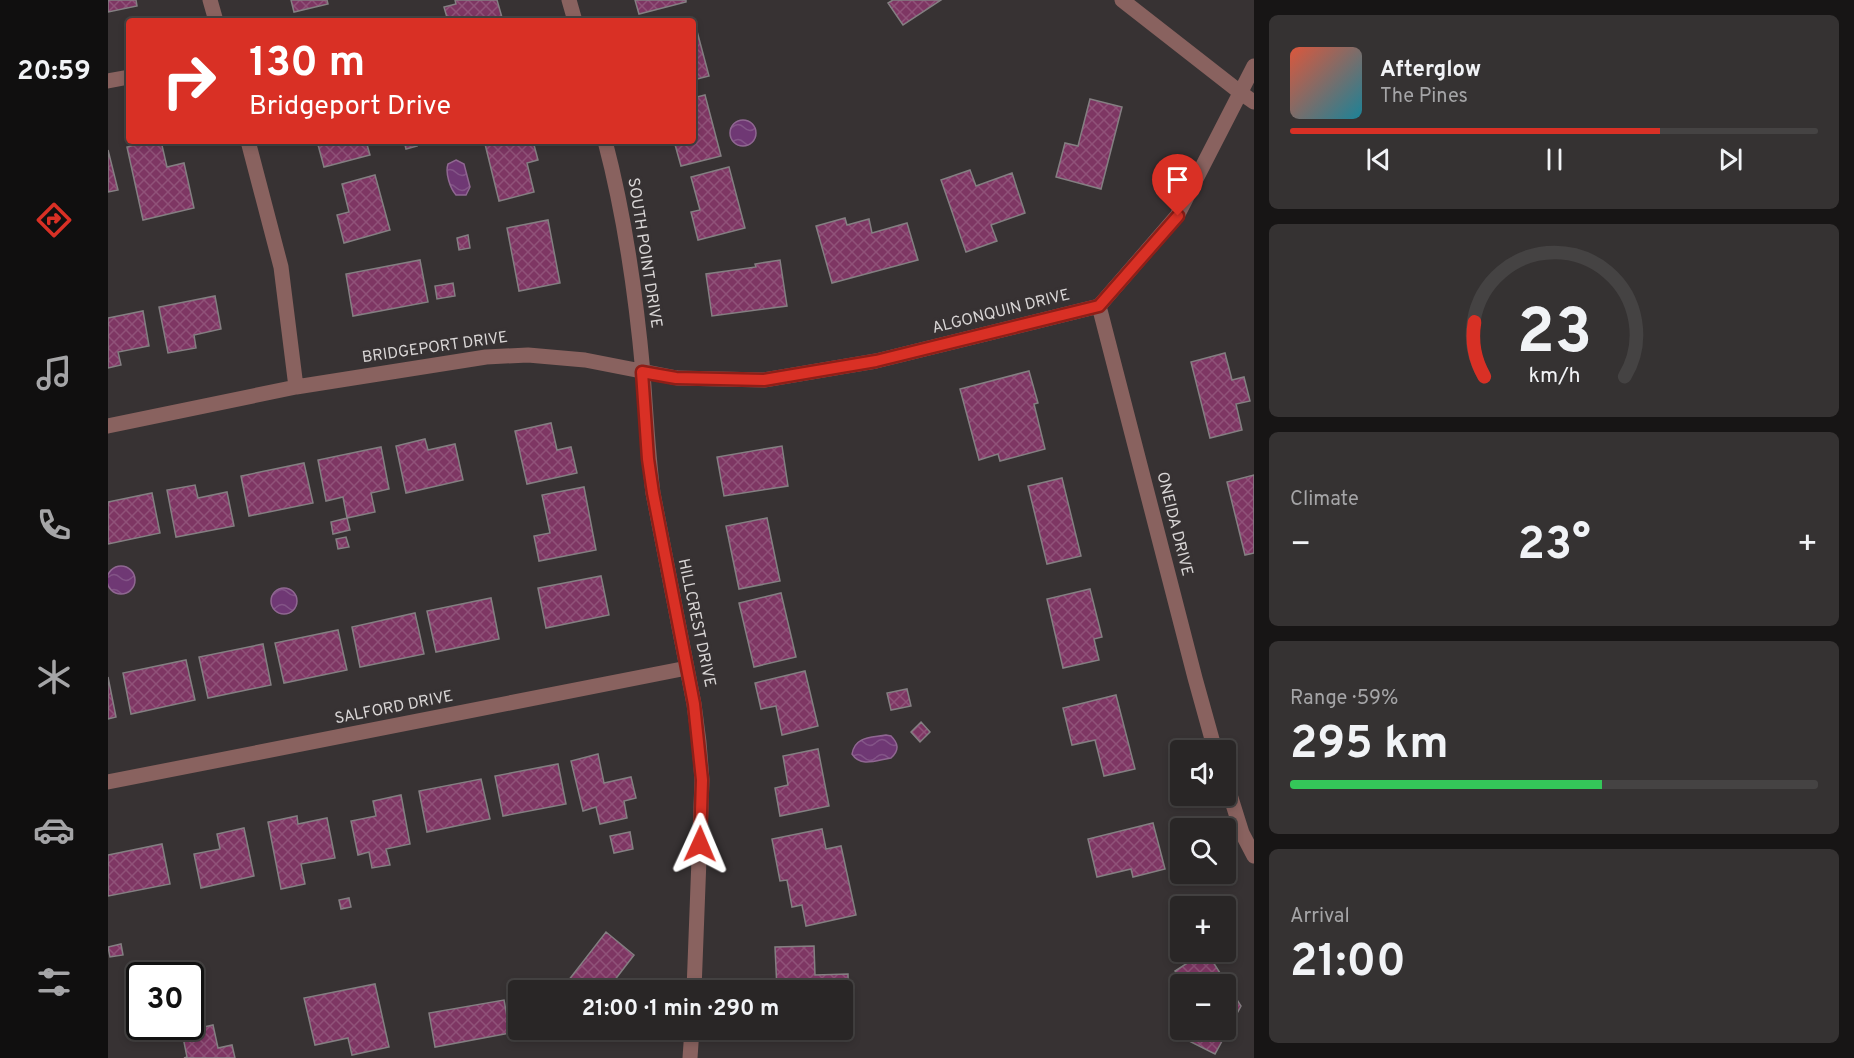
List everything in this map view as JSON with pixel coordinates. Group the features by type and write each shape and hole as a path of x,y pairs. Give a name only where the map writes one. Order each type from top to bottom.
{"street":[{"path":"210,0 215,18"},
{"path":"569,0 573,18"},
{"path":"1122,0 1254,102"},
{"path":"1099,306 1178,216 1254,66"},
{"path":"108,81 126,77"},
{"path":"249,144 281,267 296,387"},
{"name":"SOUTH POINT DRIVE","path":"606,144 617,188 630,261 642,372"},
{"name":"ALGONQUIN DRIVE","path":"876,361 1099,306"},
{"name":"ONEIDA DRIVE","path":"1099,306 1212,740"},
{"name":"BRIDGEPORT DRIVE","path":"108,426 296,387 486,357 528,355 585,360 676,378 764,380 876,361"},
{"name":"HILLCREST DRIVE","path":"642,372 648,459 653,493 699,742 702,780 694,980"},
{"name":"SALFORD DRIVE","path":"108,782 687,668"},
{"path":"1234,806 1242,833 1254,856"},
{"path":"690,1058 691,1040"}],"water":[{"path":"743,120 752,124 756,133 752,142 743,146 734,142 730,133 734,124"},
{"path":"456,160 464,164 470,187 466,195 456,195 449,180 448,164"},
{"path":"121,566 131,570 135,580 131,590 121,594 111,590 107,580 111,570"},
{"path":"284,588 293,592 297,601 293,610 284,614 275,610 271,601 275,592"},
{"path":"891,736 896,744 896,752 891,758 865,762 852,754 856,744 860,741"}],"building":[{"path":"108,0 136,0 137,6 108,12"},
{"path":"291,0 327,0 328,4 294,12"},
{"path":"455,0 497,0 502,18 447,18 444,7 456,4"},
{"path":"635,0 686,0 686,2 639,14"},
{"path":"893,0 941,0 903,25 888,3"},
{"path":"696,27 709,76 696,79"},
{"path":"705,95 721,156 681,166 675,144 696,144 696,97"},
{"path":"1090,99 1122,107 1101,189 1056,177 1065,143 1078,146"},
{"path":"139,144 162,144 167,167 184,163 194,208 143,220 127,147"},
{"path":"318,144 367,144 370,155 324,167"},
{"path":"405,144 416,144 417,146 406,149"},
{"path":"485,144 534,144 538,160 527,163 534,192 499,201"},
{"path":"108,150 118,190 108,192"},
{"path":"729,167 745,228 698,240 691,212 700,210 691,177"},
{"path":"970,170 976,186 1012,173 1025,213 991,225 997,241 966,252 941,180"},
{"path":"375,175 390,230 344,243 337,215 349,212 342,184"},
{"path":"845,218 847,225 869,219 872,233 907,223 918,260 832,283 816,226"},
{"path":"548,220 560,283 519,291 507,228"},
{"path":"468,235 470,248 459,250 457,238"},
{"path":"420,260 428,302 353,316 346,274"},
{"path":"780,260 787,306 712,316 706,274 756,267 755,264"},
{"path":"453,283 455,296 437,299 435,286"},
{"path":"215,296 221,329 194,335 196,348 168,353 159,307"},
{"path":"143,311 149,346 118,352 121,365 108,368 108,318"},
{"path":"1225,353 1232,380 1244,377 1250,401 1236,404 1242,430 1210,438 1191,362"},
{"path":"1029,371 1038,403 1034,404 1045,449 1000,461 998,454 979,460 960,389"},
{"path":"551,423 557,450 571,447 577,473 527,484 515,431"},
{"path":"425,439 428,450 455,444 463,480 406,493 396,446"},
{"path":"782,446 788,486 724,496 717,457"},
{"path":"381,447 389,489 371,493 375,512 347,518 343,497 326,501 318,460"},
{"path":"304,463 313,503 249,516 241,476"},
{"path":"1254,475 1254,553 1245,555 1227,482"},
{"path":"1062,478 1081,556 1047,564 1028,486"},
{"path":"195,485 198,498 227,492 234,526 176,537 167,490"},
{"path":"584,487 596,550 539,561 534,536 550,533 542,495"},
{"path":"152,493 160,533 108,544 108,502"},
{"path":"347,518 350,530 333,534 331,522"},
{"path":"767,518 780,581 739,589 726,526"},
{"path":"346,537 349,547 338,549 336,539"},
{"path":"601,576 609,615 546,628 538,588"},
{"path":"1090,589 1102,637 1094,639 1099,660 1063,668 1047,599"},
{"path":"781,593 796,657 754,667 739,603"},
{"path":"491,598 499,639 436,652 427,611"},
{"path":"415,613 424,654 360,667 352,627"},
{"path":"338,630 347,670 284,683 275,643"},
{"path":"263,644 271,685 208,698 199,657"},
{"path":"186,660 195,700 131,714 123,673"},
{"path":"805,671 818,726 782,735 776,706 761,709 755,683"},
{"path":"108,677 116,717 108,719"},
{"path":"907,689 911,706 891,710 887,693"},
{"path":"1116,695 1135,769 1104,776 1095,740 1072,745 1063,708"},
{"path":"921,722 930,732 920,742 911,732"},
{"path":"818,749 829,806 780,816 775,788 788,785 783,756"},
{"path":"598,754 604,783 631,777 636,798 624,801 627,818 600,824 596,807 583,811 571,761"},
{"path":"558,764 566,804 503,816 495,776"},
{"path":"481,779 490,819 427,832 419,791"},
{"path":"401,795 410,844 386,849 390,865 372,868 369,852 358,855 351,821 376,816 373,801"},
{"path":"297,816 298,824 327,818 335,858 301,864 305,884 281,889 268,822"},
{"path":"1153,823 1165,869 1133,877 1131,869 1097,877 1088,839"},
{"path":"244,828 254,876 201,888 194,854 220,849 217,834"},
{"path":"822,829 826,849 841,846 856,915 806,926 802,905 792,907 787,880 780,881 772,839"},
{"path":"630,832 633,849 614,853 610,836"},
{"path":"162,844 170,884 108,896 108,855"},
{"path":"349,898 351,907 341,909 339,900"},
{"path":"606,932 634,955 615,980 569,980"},
{"path":"121,944 123,955 110,957 108,947"},
{"path":"814,946 815,975 848,974 848,980 777,980 775,947"},
{"path":"1189,962 1213,962 1221,974 1177,974 1175,971"},
{"path":"375,984 389,1047 352,1055 348,1038 315,1045 304,998"},
{"path":"1236,998 1241,1006 1236,1015"},
{"path":"504,1000 508,1033 435,1047 429,1013"},
{"path":"213,1025 218,1048 232,1045 235,1058 184,1058 187,1057 184,1040 204,1040 204,1027"},
{"path":"1187,1040 1223,1040 1215,1054"}],"route":[{"path":"700,844 702,780 699,742 694,704 653,493 648,459 642,372 676,378 764,380 876,361 1099,306 1178,216"}]}
